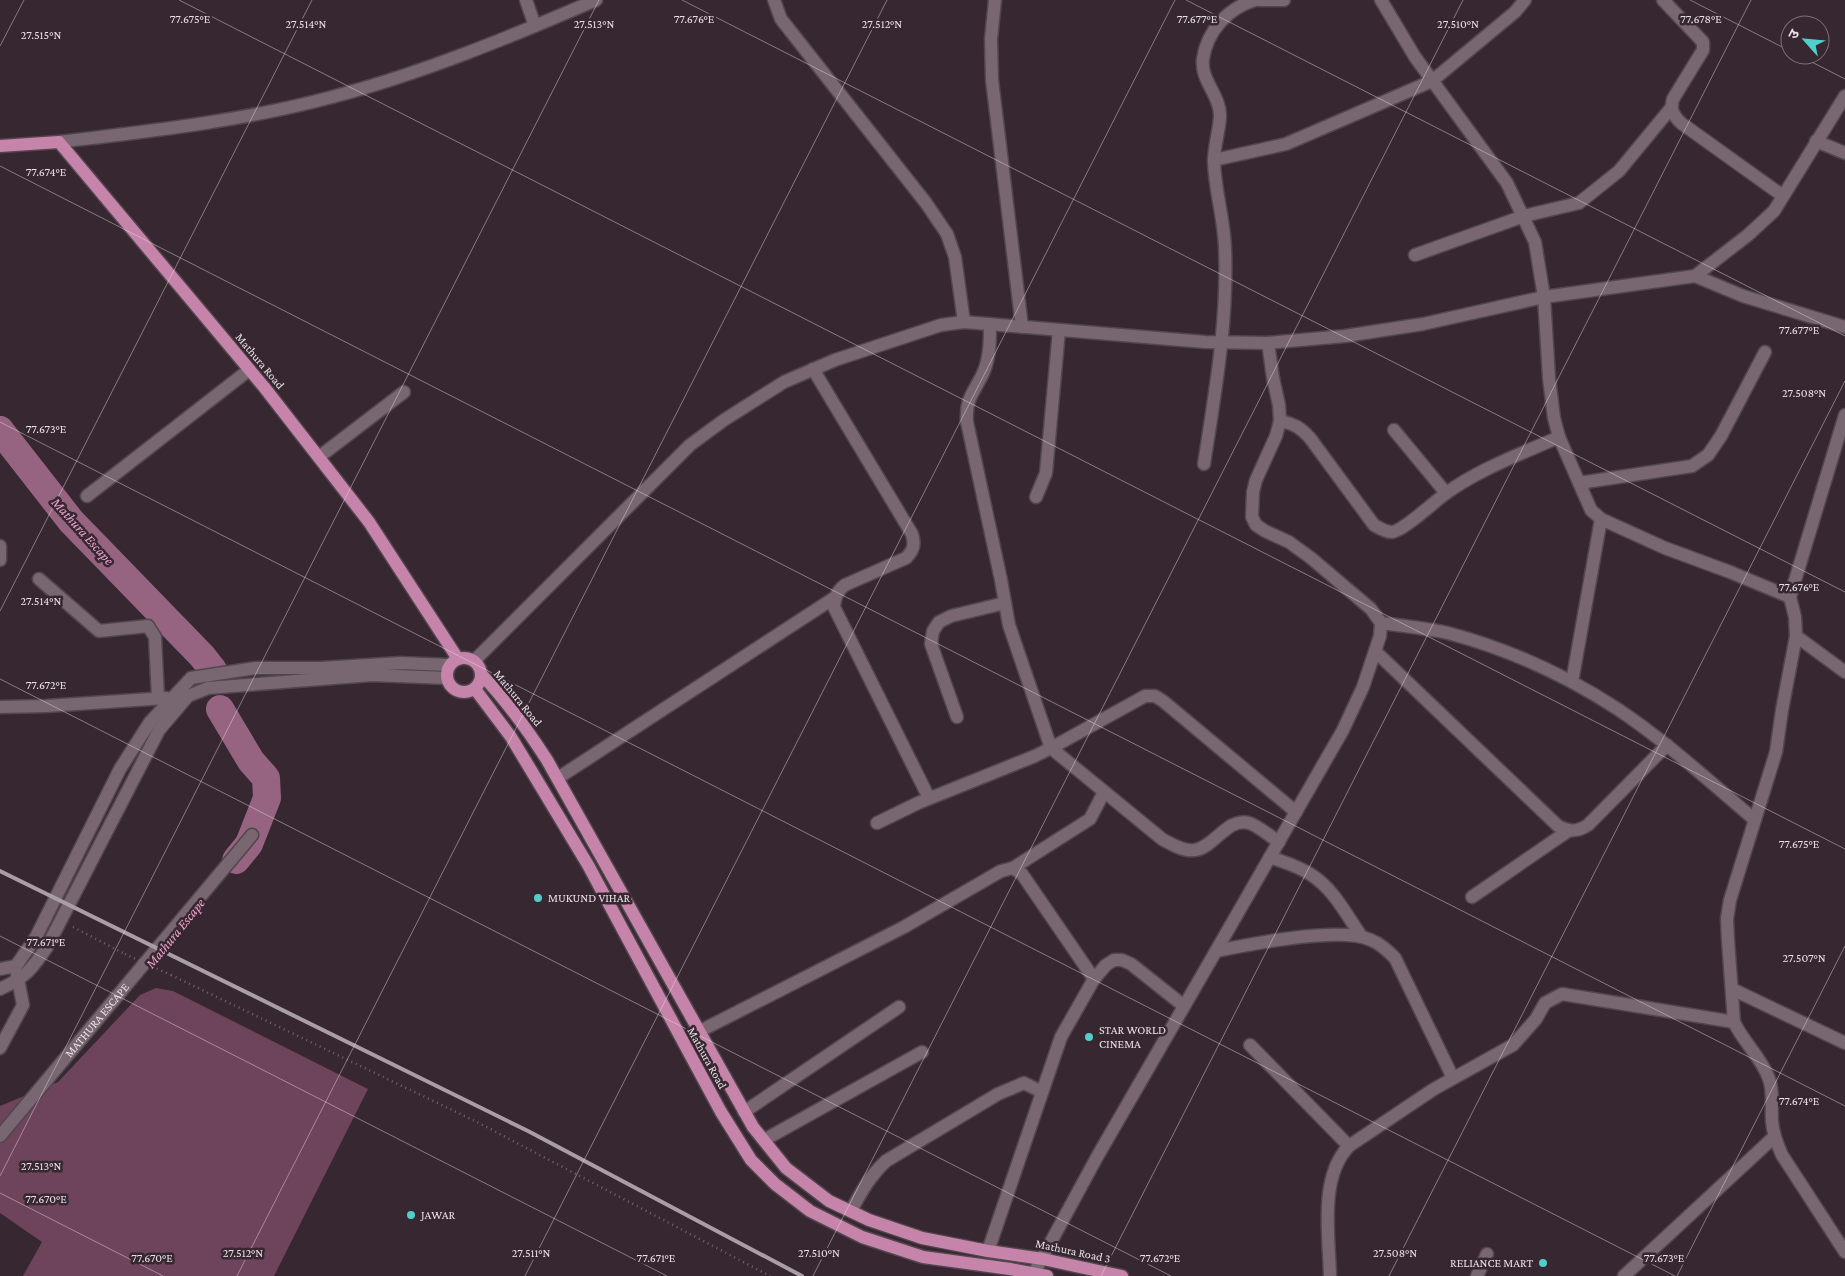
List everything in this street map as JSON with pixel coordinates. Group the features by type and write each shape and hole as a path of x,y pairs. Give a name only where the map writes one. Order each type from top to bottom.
{"main road":[{"path":"0,146 59,142"},
{"name":"Mathura Road","path":"59,142 249,370 369,522 451,667"},
{"path":"469,658 474,661 482,674 475,689 463,692 457,691 448,683 451,667 469,658"},
{"name":"Mathura Road","path":"482,674 522,721 558,778 752,1127 786,1168 829,1201 869,1220 922,1238 988,1251 1018,1254"},
{"name":"Mathura Road","path":"475,689 530,766 598,885 721,1112 751,1160 775,1184 810,1210 862,1237 923,1257 1008,1272 1041,1274"},
{"path":"598,885 613,876"},
{"name":"Mathura Road 3","path":"1018,1254 1122,1276"}],"street":[{"path":"526,0 535,26"},
{"path":"59,142 213,122 333,97 456,58 596,0"},
{"path":"774,0 781,19 926,203 947,234 955,257 964,322"},
{"path":"995,0 992,39 992,80 1022,327"},
{"path":"1204,464 1222,342 1225,248 1214,160 1220,117 1219,107 1204,72 1202,61 1206,45 1215,27 1230,12 1242,4 1255,0"},
{"path":"1259,0 1284,0"},
{"path":"1381,0 1415,57 1507,184 1536,242 1544,298 1549,378 1554,418 1559,437 1591,510 1601,520 1665,548 1790,596"},
{"path":"1214,160 1286,144 1432,81 1515,12 1525,0"},
{"path":"1415,255 1524,216 1579,203 1619,171 1671,108 1672,99 1704,50 1703,42 1663,0"},
{"path":"474,661 690,446 724,420 784,382 813,369 941,325 964,322 1268,344 1345,336 1423,324 1544,298 1695,276 1748,235 1774,210 1845,96"},
{"path":"1671,108 1680,123 1782,196"},
{"path":"1816,141 1845,153"},
{"path":"1695,276 1743,296 1845,327"},
{"path":"990,324 989,355 984,371 966,408 967,422 1009,625 1051,748 1162,839 1180,848 1194,851 1205,847 1230,826 1240,823 1250,823 1278,842"},
{"path":"1036,497 1046,473 1059,330"},
{"path":"1041,1274 1043,1258 1097,1157 1343,730 1363,687 1380,636 1380,623 1371,609 1332,574 1289,542 1256,525 1252,517 1253,492 1256,480 1276,436 1280,421 1268,344"},
{"path":"1579,484 1692,466 1708,455 1722,436 1765,352"},
{"path":"813,369 915,542 912,552 906,558 845,585 838,590 834,598 834,607 929,798"},
{"path":"87,496 249,370"},
{"path":"319,457 404,392"},
{"path":"1845,414 1790,596 1795,617 1796,636 1776,752 1730,900 1728,919 1734,1022 1740,1035 1764,1068 1769,1079 1772,1090 1774,1138 1782,1155 1845,1252"},
{"path":"1280,421 1292,423 1301,428 1374,525 1382,530 1392,532 1402,527 1446,493 1473,477 1559,437"},
{"path":"1394,430 1446,493"},
{"path":"1572,682 1601,520"},
{"path":"0,546 0,560"},
{"path":"38,579 99,631 148,626 155,637 158,698"},
{"path":"558,778 834,598"},
{"path":"957,717 931,644 933,631 939,622 951,616 1005,603"},
{"path":"1380,623 1446,633 1490,646 1533,663 1572,682 1616,708 1667,745 1755,820"},
{"path":"1796,636 1845,672"},
{"path":"1375,651 1558,826 1568,831 1578,831 1588,825 1667,745"},
{"path":"0,1048 23,1005 16,966 36,937 120,769 150,722 191,678 256,668 321,668 400,663 451,667"},
{"path":"0,989 18,980 30,971 47,947 159,730 188,696 208,688 451,667"},
{"path":"877,823 929,798 1035,756 1145,696 1155,696 1163,701 1296,812"},
{"path":"0,707 171,698"},
{"path":"700,1032 904,927 1001,872 1014,868 1090,819 1104,792"},
{"path":"1472,897 1568,831"},
{"name":"MATHURA ESCAPE","path":"0,1136 252,835"},
{"path":"1270,857 1309,873 1322,882 1336,898 1361,936"},
{"path":"1014,868 1022,874 1094,979"},
{"path":"1216,951 1247,945 1345,934 1361,936 1382,946 1395,958 1453,1078"},
{"path":"988,1251 1061,1037 1094,979 1106,965 1114,960 1122,960 1131,964 1184,1006"},
{"path":"0,969 16,966"},
{"path":"1732,989 1845,1043"},
{"path":"1330,1276 1328,1191 1332,1175 1342,1153 1349,1146 1453,1078 1513,1045 1536,1020 1545,1003 1562,994 1734,1022"},
{"path":"744,1112 899,1007"},
{"path":"1250,1045 1349,1146"},
{"path":"764,1140 922,1052"},
{"path":"851,1211 865,1184 886,1161 998,1094 1024,1083 1042,1092"},
{"path":"1624,1276 1774,1138"},
{"path":"1008,1272 1018,1254"},
{"path":"1477,1276 1487,1254"}],"path":[{"path":"60,920 125,954 171,974 477,1122 770,1276"}],"shaded area":[{"path":"156,988 173,991 368,1089 274,1276 23,1276 42,1242 0,1213 0,1106 58,1082 140,995"}],"waterway":[{"name":"Mathura Escape","path":"0,430 71,521 202,656 213,670"},
{"name":"Mathura Escape","path":"220,709 251,761 266,778 267,798 249,844 236,860"}],"railway":[{"path":"0,871 528,1131 802,1276"}],"place":[{"name":"MUKUND VIHAR","path":"538,898"},
{"name":"STAR WORLD CINEMA","path":"1089,1037"},
{"name":"JAWAR","path":"411,1215"},
{"name":"RELIANCE MART","path":"1543,1263"}]}
